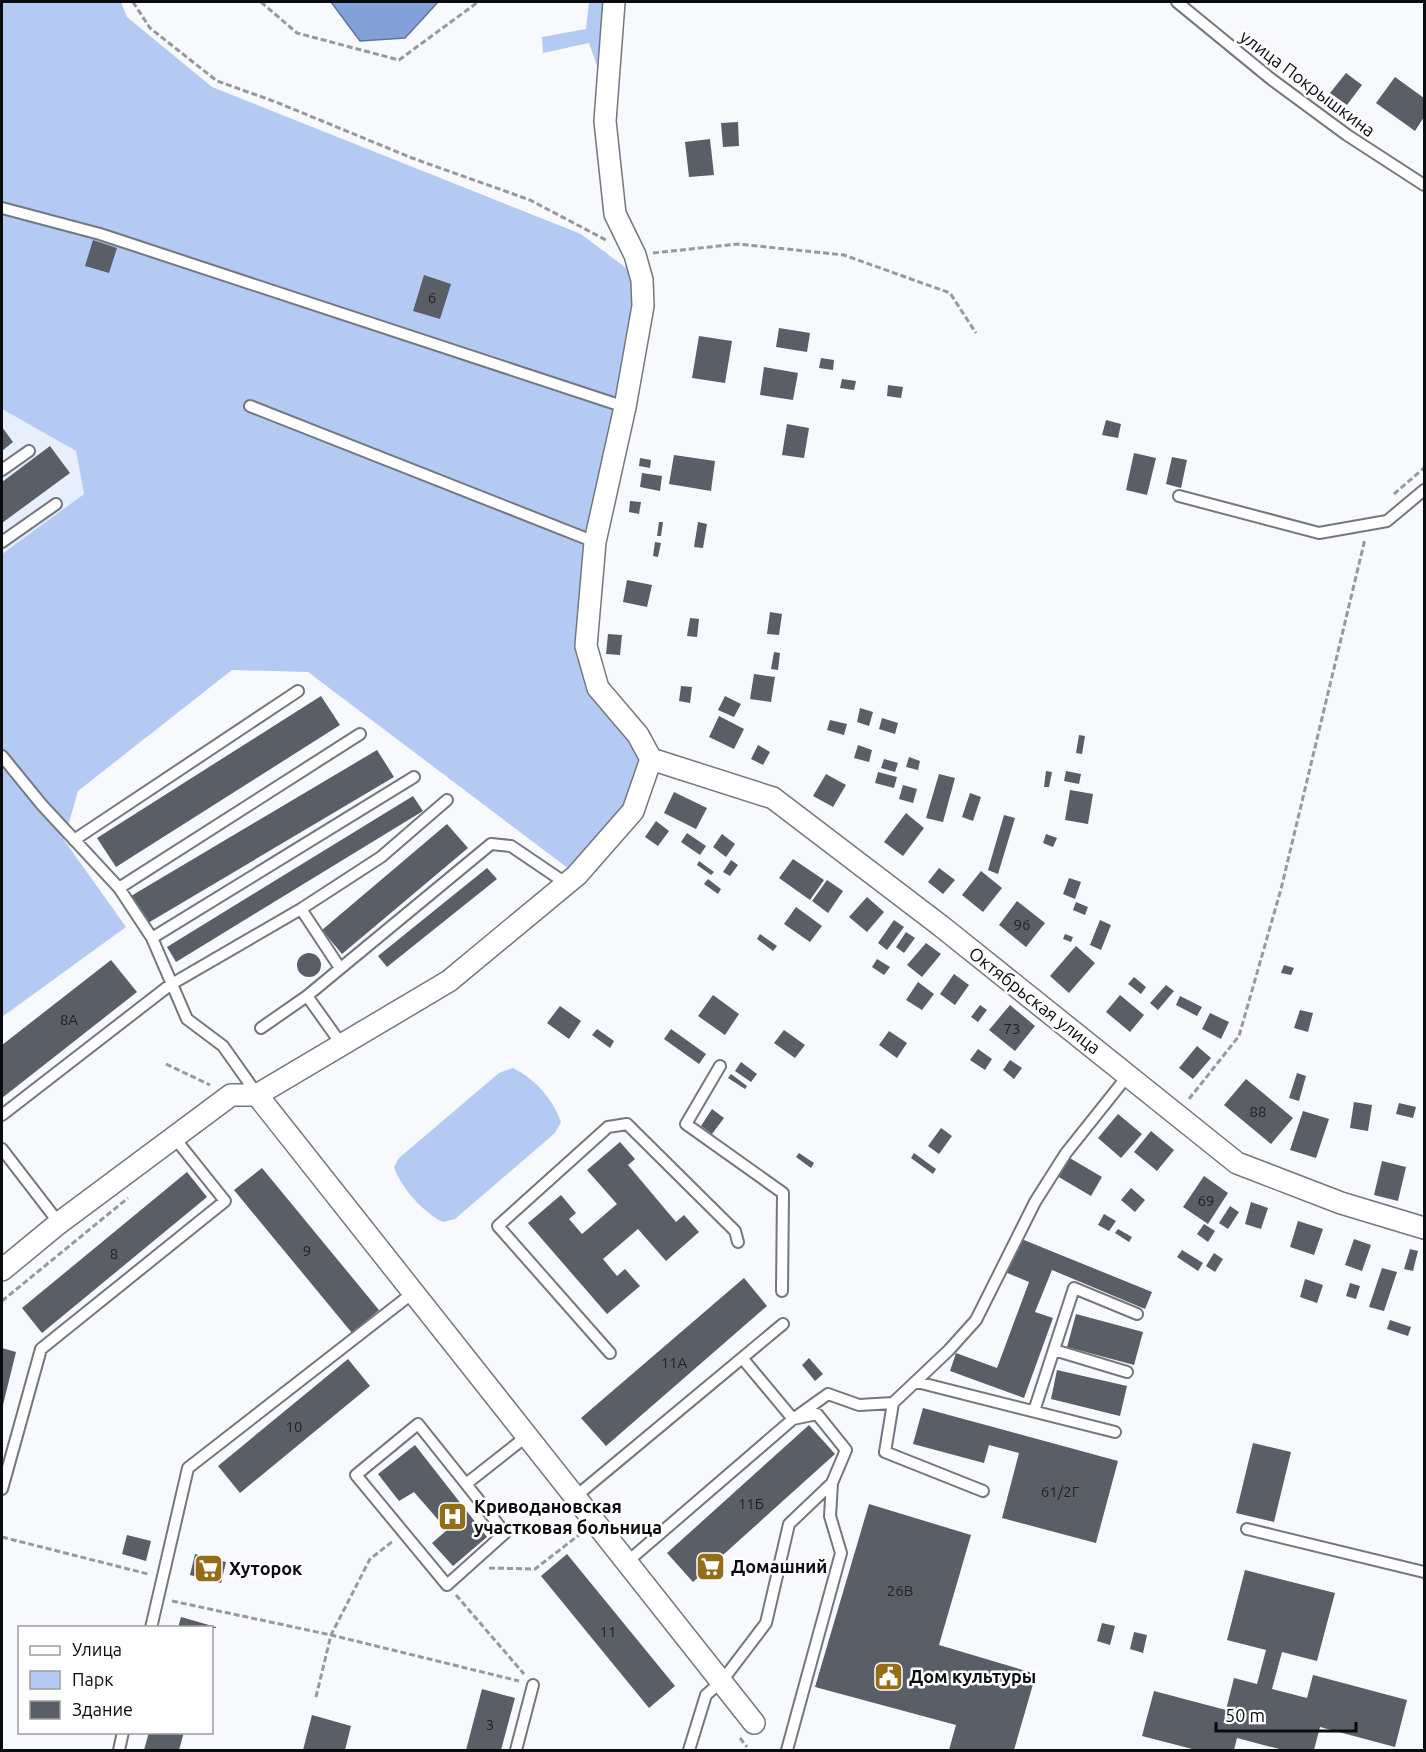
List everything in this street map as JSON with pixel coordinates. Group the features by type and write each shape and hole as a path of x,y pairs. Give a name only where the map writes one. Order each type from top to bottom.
{"street":[{"path":"2,1270 58,1223 231,1095 257,1095 449,981 567,884 633,811 651,759 638,735 598,688 586,646 596,542 625,407 643,306 642,280 635,255 615,214 604,121 614,2"},
{"name":"Октябрьская улица","path":"651,759 773,798 941,926 1129,1074 1237,1163 1341,1203 1425,1228"},
{"path":"257,1095 754,1723"}],"lane":[{"name":"улица Покрышкина","path":"1177,2 1281,86 1347,135 1425,185"},
{"path":"2,208 100,234 625,407"},
{"path":"250,406 596,542"},
{"path":"2,470 29,451"},
{"path":"1179,496 1319,533 1388,521 1425,490"},
{"path":"2,542 56,504"},
{"path":"74,840 298,691"},
{"path":"119,888 360,734"},
{"path":"2,756 74,840 119,888 152,938 170,985 187,1019 223,1046 257,1095"},
{"path":"152,938 414,777"},
{"path":"2,1115 170,985 301,909 381,857 447,800"},
{"path":"261,1028 307,996 491,844 511,846 567,884"},
{"path":"301,909 340,968"},
{"path":"307,996 342,1045"},
{"path":"720,1066 686,1124 783,1193 782,1292"},
{"path":"627,1562 794,1419 828,1394 859,1405 893,1403 917,1382 976,1320 1035,1202 1066,1153 1129,1074"},
{"path":"610,1353 498,1226 608,1127 627,1124 735,1231 738,1242"},
{"path":"2,1489 40,1349 225,1201 173,1137"},
{"path":"2,1149 58,1223"},
{"path":"1034,1412 1074,1288 1137,1314"},
{"path":"152,1626 188,1468 414,1293"},
{"path":"575,1497 783,1324"},
{"path":"1054,1350 1127,1372"},
{"path":"743,1359 794,1419"},
{"path":"917,1382 1115,1432"},
{"path":"893,1403 885,1452 983,1491"},
{"path":"787,1750 841,1553 830,1516 832,1483 846,1450 817,1414 794,1419"},
{"path":"418,1424 466,1484 505,1533 447,1585 356,1475 418,1424"},
{"path":"466,1484 527,1436"},
{"path":"689,1750 706,1695 722,1681 766,1623 789,1524 832,1483"},
{"path":"1247,1529 1425,1572"},
{"path":"518,1750 533,1685"},
{"path":"119,1750 123,1734"}],"path":[{"path":"133,2 150,28 217,81 276,102 412,158 530,200 635,255 738,244 844,255 950,292 976,333"},
{"path":"261,2 297,33 399,60 478,2"},
{"path":"1390,498 1425,468"},
{"path":"1177,1114 1239,1036 1281,889 1370,525"},
{"path":"166,1064 231,1095"},
{"path":"2,1301 130,1197"},
{"path":"316,1697 332,1635 370,1559 404,1532"},
{"path":"466,1568 535,1569 579,1535"},
{"path":"2,1536 163,1578"},
{"path":"447,1585 533,1685"},
{"path":"159,1598 332,1635 533,1685"}],"shaded area":[{"path":"331,2 438,2 405,38 360,41"},
{"path":"2,409 76,451 84,494 2,554"}],"green space":[{"path":"2,2 121,2 127,17 212,87 581,234 642,280 586,646 651,759 633,811 577,875 308,672 232,670 78,791 64,840 126,927 2,1017 2,554 84,494 76,451 2,409"},
{"path":"589,2 605,2 601,77 589,43 543,53 542,37 586,29"},
{"path":"513,1068 542,1090 553,1105 561,1122 555,1133 455,1219 443,1222 428,1213 414,1199 394,1167 399,1158 499,1073"}],"building":[{"path":"1346,73 1362,85 1347,105 1330,93"},
{"path":"1395,77 1424,98 1424,117 1415,131 1376,103"},
{"path":"738,122 739,146 723,147 721,123"},
{"path":"710,139 714,175 689,177 685,142"},
{"path":"93,240 117,248 109,273 85,266"},
{"path":"424,275 451,284 440,319 413,311"},
{"path":"779,328 810,333 807,352 776,347"},
{"path":"699,336 732,341 725,383 692,378"},
{"path":"821,358 834,360 833,370 819,368"},
{"path":"764,367 798,373 793,400 760,395"},
{"path":"842,379 856,381 854,390 840,388"},
{"path":"888,385 903,387 901,398 887,396"},
{"path":"1106,420 1121,424 1118,438 1102,435"},
{"path":"787,424 809,428 804,458 782,455"},
{"path":"2,427 13,442 2,451"},
{"path":"50,446 70,473 2,523 2,482"},
{"path":"1134,453 1156,458 1147,495 1126,490"},
{"path":"674,455 715,461 711,491 669,484"},
{"path":"1172,457 1187,460 1181,488 1166,484"},
{"path":"640,458 651,460 650,468 639,466"},
{"path":"642,473 662,476 660,491 640,487"},
{"path":"630,501 641,502 639,514 629,512"},
{"path":"659,522 663,522 661,536 657,536"},
{"path":"698,522 707,524 703,548 694,547"},
{"path":"655,542 661,543 658,557 653,556"},
{"path":"627,580 652,585 647,607 623,602"},
{"path":"770,612 782,614 779,635 767,634"},
{"path":"690,618 699,619 697,637 687,636"},
{"path":"608,634 622,635 620,655 606,654"},
{"path":"774,652 780,653 778,670 771,669"},
{"path":"754,674 775,677 771,702 750,699"},
{"path":"681,686 692,687 690,703 679,701"},
{"path":"321,696 340,725 116,867 97,838"},
{"path":"725,696 741,704 734,717 718,710"},
{"path":"860,708 873,712 869,726 857,722"},
{"path":"719,716 744,729 734,749 709,737"},
{"path":"882,718 898,723 895,734 879,729"},
{"path":"830,720 847,724 844,735 827,730"},
{"path":"1079,735 1085,736 1082,754 1076,753"},
{"path":"758,745 770,752 763,765 751,759"},
{"path":"858,745 872,750 869,762 854,758"},
{"path":"377,750 394,777 148,923 131,896"},
{"path":"909,757 920,761 918,770 906,767"},
{"path":"884,759 898,763 895,772 881,768"},
{"path":"1046,771 1052,772 1049,787 1044,787"},
{"path":"1066,771 1081,774 1079,784 1064,781"},
{"path":"878,772 897,777 894,788 875,783"},
{"path":"826,774 846,785 833,807 813,796"},
{"path":"939,774 955,778 943,822 926,818"},
{"path":"903,785 917,789 913,803 899,799"},
{"path":"1070,790 1093,794 1088,824 1065,820"},
{"path":"674,792 707,808 696,829 664,813"},
{"path":"970,793 981,797 973,821 962,817"},
{"path":"413,796 423,811 176,962 167,947"},
{"path":"906,813 924,828 903,856 884,842"},
{"path":"1004,815 1015,818 998,874 988,870"},
{"path":"656,821 669,831 658,846 645,837"},
{"path":"447,824 468,848 342,954 322,930"},
{"path":"687,833 706,846 700,855 681,842"},
{"path":"722,834 735,844 726,857 713,847"},
{"path":"1046,834 1057,838 1053,847 1043,843"},
{"path":"793,859 824,880 810,900 779,878"},
{"path":"731,860 738,865 730,876 723,872"},
{"path":"699,861 714,872 711,875 697,865"},
{"path":"487,868 497,879 387,967 378,956"},
{"path":"939,868 955,880 943,894 928,882"},
{"path":"981,871 1002,888 983,912 962,895"},
{"path":"1069,878 1081,882 1075,899 1063,894"},
{"path":"708,879 721,889 718,894 704,884"},
{"path":"827,880 843,891 828,913 812,901"},
{"path":"867,897 884,912 867,932 849,917"},
{"path":"1017,901 1045,923 1026,947 999,925"},
{"path":"1076,902 1088,907 1085,915 1073,910"},
{"path":"796,907 822,926 810,942 784,924"},
{"path":"894,920 904,927 887,950 878,943"},
{"path":"1100,920 1111,925 1101,950 1090,945"},
{"path":"906,932 915,938 904,953 896,947"},
{"path":"760,934 777,946 773,951 757,939"},
{"path":"1065,934 1073,937 1071,942 1063,939"},
{"path":"926,943 941,954 922,977 907,965"},
{"path":"1076,946 1095,963 1069,993 1050,976"},
{"path":"309,953 318,956 321,965 318,974 309,977 300,974 297,965 300,956"},
{"path":"877,959 890,967 884,975 872,967"},
{"path":"111,960 137,992 2,1098 2,1045"},
{"path":"1284,965 1294,968 1291,975 1281,973"},
{"path":"954,974 969,985 955,1005 940,994"},
{"path":"1134,977 1146,987 1141,994 1128,984"},
{"path":"918,982 934,994 922,1010 906,1000"},
{"path":"1166,985 1174,991 1158,1010 1150,1003"},
{"path":"713,995 739,1014 725,1035 698,1016"},
{"path":"1120,995 1144,1015 1130,1032 1106,1012"},
{"path":"1180,996 1202,1007 1197,1016 1176,1005"},
{"path":"980,1005 987,1010 978,1022 971,1017"},
{"path":"1010,1005 1035,1026 1015,1051 989,1030"},
{"path":"560,1006 581,1021 569,1039 547,1023"},
{"path":"1300,1010 1313,1013 1308,1032 1294,1028"},
{"path":"1210,1013 1229,1022 1221,1039 1202,1029"},
{"path":"597,1029 614,1041 610,1048 592,1035"},
{"path":"671,1029 706,1054 699,1064 664,1039"},
{"path":"784,1030 805,1045 795,1058 774,1043"},
{"path":"889,1031 907,1043 897,1058 879,1045"},
{"path":"1197,1046 1211,1058 1193,1079 1179,1068"},
{"path":"978,1049 992,1059 985,1070 970,1060"},
{"path":"1010,1060 1022,1068 1014,1079 1003,1070"},
{"path":"741,1062 757,1074 751,1082 735,1071"},
{"path":"1297,1073 1306,1076 1299,1101 1289,1098"},
{"path":"731,1074 747,1086 745,1089 728,1078"},
{"path":"1246,1079 1293,1118 1271,1144 1224,1105"},
{"path":"1354,1102 1372,1105 1368,1131 1350,1128"},
{"path":"1399,1103 1416,1107 1413,1118 1396,1114"},
{"path":"712,1109 724,1118 712,1134 701,1126"},
{"path":"1303,1111 1329,1119 1316,1158 1290,1150"},
{"path":"1118,1114 1142,1134 1121,1158 1098,1138"},
{"path":"941,1128 952,1136 939,1154 928,1146"},
{"path":"1151,1131 1174,1150 1157,1171 1134,1152"},
{"path":"620,1142 635,1159 628,1165 676,1222 684,1215 699,1232 666,1261 638,1229 603,1259 617,1276 625,1269 640,1286 607,1314 528,1223 561,1195 576,1213 569,1219 582,1234 617,1204 587,1170"},
{"path":"799,1153 814,1163 811,1168 796,1157"},
{"path":"914,1153 936,1169 933,1174 911,1158"},
{"path":"1068,1157 1102,1177 1091,1196 1057,1176"},
{"path":"1382,1161 1406,1167 1398,1201 1374,1195"},
{"path":"262,1168 379,1310 352,1333 234,1190"},
{"path":"187,1172 207,1197 42,1333 22,1308"},
{"path":"1204,1176 1228,1193 1208,1224 1183,1207"},
{"path":"1131,1188 1145,1200 1135,1212 1121,1200"},
{"path":"1251,1202 1268,1208 1261,1229 1245,1224"},
{"path":"1230,1206 1239,1212 1228,1229 1219,1223"},
{"path":"1104,1214 1116,1221 1109,1231 1098,1225"},
{"path":"1298,1221 1323,1229 1314,1255 1290,1247"},
{"path":"1204,1224 1215,1231 1208,1242 1197,1234"},
{"path":"1118,1229 1132,1237 1129,1242 1115,1233"},
{"path":"1019,1238 1152,1292 1145,1309 1052,1270 1035,1312 1053,1318 1024,1398 950,1371 956,1353 997,1368 1029,1282 1005,1272"},
{"path":"1354,1239 1371,1245 1362,1271 1345,1265"},
{"path":"1410,1249 1418,1251 1413,1271 1404,1269"},
{"path":"1182,1250 1203,1263 1198,1271 1177,1257"},
{"path":"1214,1253 1223,1259 1215,1272 1206,1266"},
{"path":"1382,1268 1397,1272 1384,1311 1369,1307"},
{"path":"744,1278 767,1306 606,1446 581,1418"},
{"path":"1305,1279 1323,1285 1317,1303 1300,1297"},
{"path":"1350,1283 1360,1286 1356,1299 1346,1296"},
{"path":"1076,1314 1143,1332 1134,1365 1067,1347"},
{"path":"1390,1320 1411,1327 1408,1336 1387,1329"},
{"path":"2,1348 16,1352 2,1409"},
{"path":"809,1358 823,1374 815,1381 802,1365"},
{"path":"348,1359 370,1386 240,1493 218,1466"},
{"path":"1057,1370 1127,1386 1120,1416 1051,1399"},
{"path":"923,1408 1118,1461 1096,1543 1002,1518 1019,1453 989,1445 984,1463 913,1444"},
{"path":"809,1425 835,1454 693,1582 667,1553"},
{"path":"1253,1443 1291,1452 1274,1522 1236,1513"},
{"name":"Криводановская участковая больница","path":"415,1445 487,1537 453,1566 432,1543 447,1530 414,1492 399,1501 378,1474"},
{"path":"869,1504 971,1535 939,1645 1036,1674 1014,1750 949,1750 956,1725 815,1687"},
{"path":"127,1535 151,1541 146,1561 122,1554"},
{"name":"Хуторок","path":"195,1554 226,1562 221,1583 190,1575"},
{"path":"567,1554 675,1686 649,1708 541,1576"},
{"path":"1245,1570 1335,1593 1317,1661 1282,1652 1272,1689 1307,1698 1313,1675 1407,1700 1395,1747 1320,1727 1314,1750 1283,1750 1237,1738 1234,1750 1196,1750 1142,1736 1154,1691 1226,1710 1234,1678 1257,1684 1266,1650 1227,1640"},
{"path":"181,1617 212,1626 179,1626"},
{"path":"1102,1623 1115,1626 1110,1645 1097,1641"},
{"path":"1134,1632 1147,1635 1143,1653 1130,1649"},
{"path":"482,1689 515,1698 501,1750 466,1750"},
{"path":"312,1715 351,1726 345,1750 303,1750"},
{"path":"148,1734 183,1734 179,1750 144,1750"}],"place":[{"name":"Криводановская участковая больница","path":"453,1516"},
{"name":"Домашний","path":"710,1566"},
{"name":"Хуторок","path":"208,1568"},
{"name":"Дом культуры","path":"888,1676"}]}
